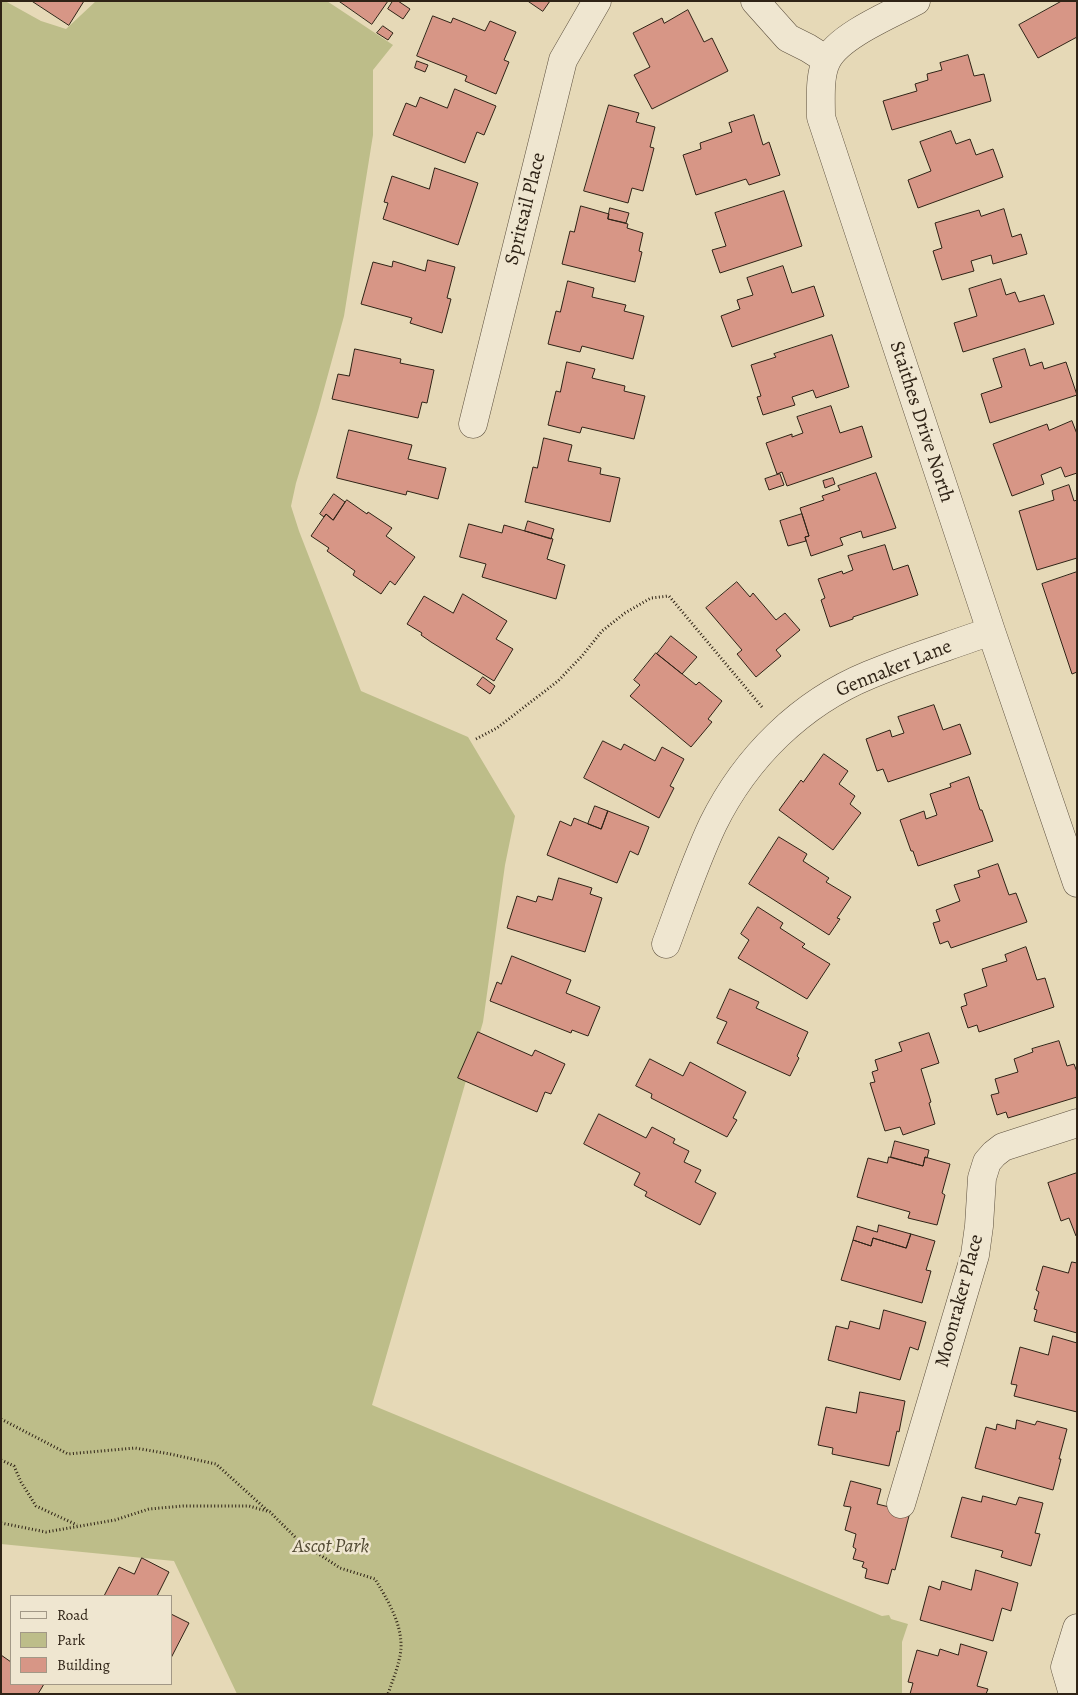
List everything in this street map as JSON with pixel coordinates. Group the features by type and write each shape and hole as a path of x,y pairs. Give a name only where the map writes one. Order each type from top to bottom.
{"street":[{"name":"Spritsail Place","path":"473,424 563,60 597,1"},
{"path":"755,1 788,38 827,60"},
{"name":"Staithes Drive North","path":"916,1 841,43 827,60 820,88 821,117 991,631 1077,883"},
{"name":"Gennaker Lane","path":"666,944 714,823 727,799 769,742 794,719 827,696 868,675 991,631"},
{"name":"Moonraker Place","path":"901,1504 975,1255 982,1178 987,1162 1003,1147 1077,1123"},
{"path":"1073,1694 1065,1668 1077,1628"}],"path":[{"path":"476,739 497,728 558,680 582,656 602,631 625,612 651,598 669,596 782,730"},
{"path":"1,1419 68,1454 135,1448 216,1464 270,1512 299,1542 340,1568 375,1579 388,1600 398,1628 401,1648 388,1694"},
{"path":"1,1460 14,1466 21,1482 36,1506 78,1526"},
{"path":"1,1523 46,1532 115,1520 149,1509 183,1506 249,1506 270,1512"}],"green space":[{"name":"Ascot Park","path":"1,1 5,1 41,21 66,29 96,1 327,1 393,45 373,70 373,135 344,316 291,506 361,691 468,737 515,816 505,865 483,1022 372,1405 882,1616 889,1615 891,1619 908,1624 902,1642 902,1694 237,1694 174,1561 1,1544"}],"building":[{"path":"32,1 84,1 69,25"},
{"path":"339,1 388,1 372,24"},
{"path":"393,1 398,1 410,9 403,19 388,9"},
{"path":"528,1 550,1 543,11"},
{"path":"1062,1 1077,1 1077,37 1038,58 1019,25"},
{"path":"688,10 704,42 712,38 728,71 652,109 634,75 650,67 633,33 662,18 664,23"},
{"path":"433,16 451,23 453,18 485,31 490,21 516,32 504,60 509,62 496,94 465,81 467,76 417,56"},
{"path":"383,26 393,33 388,40 377,33"},
{"path":"968,55 974,76 984,74 991,101 892,130 883,101 917,91 915,84 928,80 927,74 942,70 940,63"},
{"path":"417,61 428,65 425,72 415,68"},
{"path":"455,89 496,106 484,135 477,132 465,163 393,135 406,103 416,107 420,97 447,108"},
{"path":"609,105 639,113 636,122 655,127 650,147 654,148 643,191 632,188 628,203 584,191"},
{"path":"754,115 763,145 769,142 780,175 749,185 746,179 696,195 683,155 701,149 700,143 732,132 729,123"},
{"path":"951,131 956,144 970,139 976,155 993,149 1003,177 918,208 908,180 931,171 920,142"},
{"path":"435,168 478,183 458,245 383,219 388,203 384,202 392,176 429,189"},
{"path":"784,191 802,246 720,273 712,250 726,246 715,213"},
{"path":"581,206 609,214 608,219 628,224 627,228 643,233 639,251 642,252 635,282 562,264 570,231 574,232"},
{"path":"610,208 629,213 626,223 608,219"},
{"path":"1004,209 1012,237 1021,234 1027,254 993,264 991,255 971,261 974,271 942,280 933,251 942,248 935,223 979,210 981,216"},
{"path":"428,260 455,267 447,298 451,299 442,333 410,323 412,318 361,304 373,262 392,267 393,261 425,271"},
{"path":"783,266 792,293 814,286 824,316 732,347 721,316 740,309 737,300 753,295 747,278"},
{"path":"1001,279 1006,295 1015,292 1019,302 1044,295 1054,324 963,352 954,323 977,316 969,289"},
{"path":"568,281 594,288 592,297 626,305 624,311 644,316 633,359 582,346 580,352 548,344 556,311 560,312"},
{"path":"832,335 849,387 816,398 813,390 792,397 795,405 763,415 757,397 761,396 751,365 776,357 774,354"},
{"path":"355,349 401,359 400,363 434,370 427,403 422,402 418,418 332,399 338,374 349,376"},
{"path":"1025,349 1030,366 1042,362 1044,369 1066,362 1077,395 990,423 981,394 1002,387 993,359"},
{"path":"567,362 595,369 592,378 625,386 624,391 645,396 634,439 582,427 580,433 548,425 556,391 560,392"},
{"path":"831,406 840,433 862,426 872,457 787,486 782,472 777,474 766,443 792,434 792,437 803,433 797,417"},
{"path":"1072,421 1077,434 1077,473 1065,477 1061,467 1041,475 1044,484 1012,496 993,444 1047,424 1049,430"},
{"path":"349,430 412,445 408,459 446,468 438,499 407,491 406,495 337,478"},
{"path":"544,438 572,445 568,461 601,468 600,474 620,478 610,522 525,502 533,467 537,468"},
{"path":"876,473 896,528 863,538 861,531 840,538 843,545 811,556 805,537 809,536 800,508 824,500 822,496 840,490 838,486"},
{"path":"780,474 784,485 769,490 765,479"},
{"path":"833,478 835,484 825,488 823,481"},
{"path":"1069,485 1074,501 1077,500 1077,558 1037,570 1019,511 1054,500 1052,491"},
{"path":"334,494 345,502 333,520 326,514 324,517 320,514"},
{"path":"347,500 392,528 386,536 415,557 395,585 390,581 381,594 353,575 355,571 327,551 329,548 311,536 326,514 333,520"},
{"path":"802,514 809,536 805,537 806,541 788,546 780,521"},
{"path":"528,521 554,529 551,539 525,531"},
{"path":"469,524 502,533 504,525 553,539 547,559 565,565 556,599 482,577 486,564 460,557"},
{"path":"885,545 893,570 908,565 918,595 853,617 853,619 830,627 821,600 825,598 818,579 842,571 843,574 853,570 848,556"},
{"path":"1077,572 1077,672 1072,674 1042,584"},
{"path":"737,582 750,597 753,593 776,620 785,613 800,630 776,650 781,656 756,677 737,654 742,650 706,608"},
{"path":"463,594 507,621 496,639 513,649 494,681 431,642 421,635 422,633 407,624 424,596 453,613"},
{"path":"671,636 697,657 682,674 657,654"},
{"path":"656,653 696,685 699,682 722,701 708,719 712,722 691,747 630,696 640,685 634,680"},
{"path":"483,677 495,686 490,694 477,685"},
{"path":"934,705 943,730 960,724 971,754 888,782 883,769 877,771 866,739 890,730 892,737 904,733 898,717"},
{"path":"603,741 621,750 624,744 655,761 662,747 684,759 670,786 674,788 659,818 584,778"},
{"path":"824,754 848,771 839,784 855,796 850,804 861,813 833,850 779,810 801,780 803,782"},
{"path":"969,777 993,841 918,866 900,820 924,811 926,819 937,815 930,794 951,787 950,784"},
{"path":"595,806 608,811 601,829 588,824"},
{"path":"608,811 649,827 638,855 630,851 617,883 547,855 560,821 571,826 574,818 601,829"},
{"path":"779,837 807,854 803,861 829,878 826,882 851,897 837,918 840,919 829,935 749,884"},
{"path":"998,864 1009,895 1016,893 1027,922 951,948 948,941 940,944 933,923 940,921 936,910 960,901 954,885 980,877 978,871"},
{"path":"559,878 592,888 590,894 602,898 585,952 507,928 517,896 536,902 538,896 552,900"},
{"path":"758,907 783,923 780,928 805,944 802,947 830,964 807,999 738,958 749,940 741,934"},
{"path":"1026,947 1037,980 1045,978 1054,1007 979,1032 977,1025 968,1028 961,1007 967,1005 964,994 987,986 982,969 1007,961 1005,955"},
{"path":"512,956 571,980 566,993 600,1007 588,1036 572,1030 571,1033 490,1001 497,982 501,984"},
{"path":"730,989 759,1002 756,1008 808,1032 797,1056 799,1058 790,1076 717,1043 727,1022 717,1018"},
{"path":"478,1032 532,1056 535,1050 565,1064 551,1094 545,1092 537,1112 458,1078"},
{"path":"929,1033 939,1063 921,1069 931,1102 929,1103 935,1124 903,1135 900,1127 885,1131 870,1083 875,1082 872,1072 878,1070 875,1060 902,1051 899,1043"},
{"path":"1059,1041 1067,1066 1074,1064 1077,1072 1077,1097 1008,1118 1006,1112 997,1115 991,1095 999,1093 995,1079 1018,1072 1014,1059 1033,1052 1032,1049"},
{"path":"650,1059 683,1076 690,1062 746,1092 733,1118 737,1120 727,1137 651,1098 652,1094 636,1086"},
{"path":"599,1114 646,1138 652,1127 675,1139 673,1143 689,1151 684,1162 701,1170 695,1182 716,1193 700,1225 645,1196 647,1192 634,1185 640,1173 584,1144"},
{"path":"895,1141 929,1150 923,1166 891,1157"},
{"path":"889,1157 923,1166 925,1157 950,1164 942,1193 945,1195 937,1225 908,1218 910,1212 857,1197 868,1158 887,1163"},
{"path":"1077,1173 1076,1236 1069,1218 1061,1221 1048,1183"},
{"path":"879,1225 911,1234 906,1248 873,1238 871,1246 853,1240 857,1226 877,1232"},
{"path":"911,1234 935,1241 926,1270 931,1271 922,1303 841,1280 853,1240 871,1246 873,1238 906,1248"},
{"path":"1072,1262 1077,1263 1077,1333 1034,1321 1037,1310 1034,1309 1039,1292 1036,1290 1043,1266 1068,1273"},
{"path":"884,1310 926,1322 918,1350 910,1347 900,1380 828,1360 836,1326 848,1329 850,1321 879,1329"},
{"path":"1053,1336 1077,1343 1077,1412 1014,1396 1017,1385 1011,1384 1020,1347 1048,1355"},
{"path":"860,1392 905,1401 899,1432 897,1431 889,1466 832,1454 833,1448 818,1445 826,1407 856,1413"},
{"path":"1017,1420 1035,1425 1037,1421 1067,1429 1053,1490 975,1468 986,1427 996,1430 997,1424 1015,1429"},
{"path":"851,1481 881,1489 877,1504 910,1512 895,1570 892,1569 888,1584 865,1578 867,1569 862,1567 864,1562 853,1559 856,1549 853,1547 856,1534 845,1530 851,1507 844,1506"},
{"path":"983,1496 1016,1505 1019,1497 1043,1503 1035,1533 1040,1534 1031,1566 1001,1557 1003,1551 951,1537 962,1497 981,1502"},
{"path":"142,1558 169,1572 158,1595 105,1595 119,1567 134,1574"},
{"path":"976,1570 1018,1583 1011,1611 1002,1608 993,1641 920,1620 929,1586 940,1590 942,1581 971,1590"},
{"path":"172,1614 189,1623 172,1656"},
{"path":"961,1644 987,1652 977,1686 988,1689 986,1694 910,1694 913,1683 908,1682 917,1650 938,1656 940,1649 958,1655"},
{"path":"1,1655 10,1661 10,1685 43,1685 38,1694 1,1694"}]}
